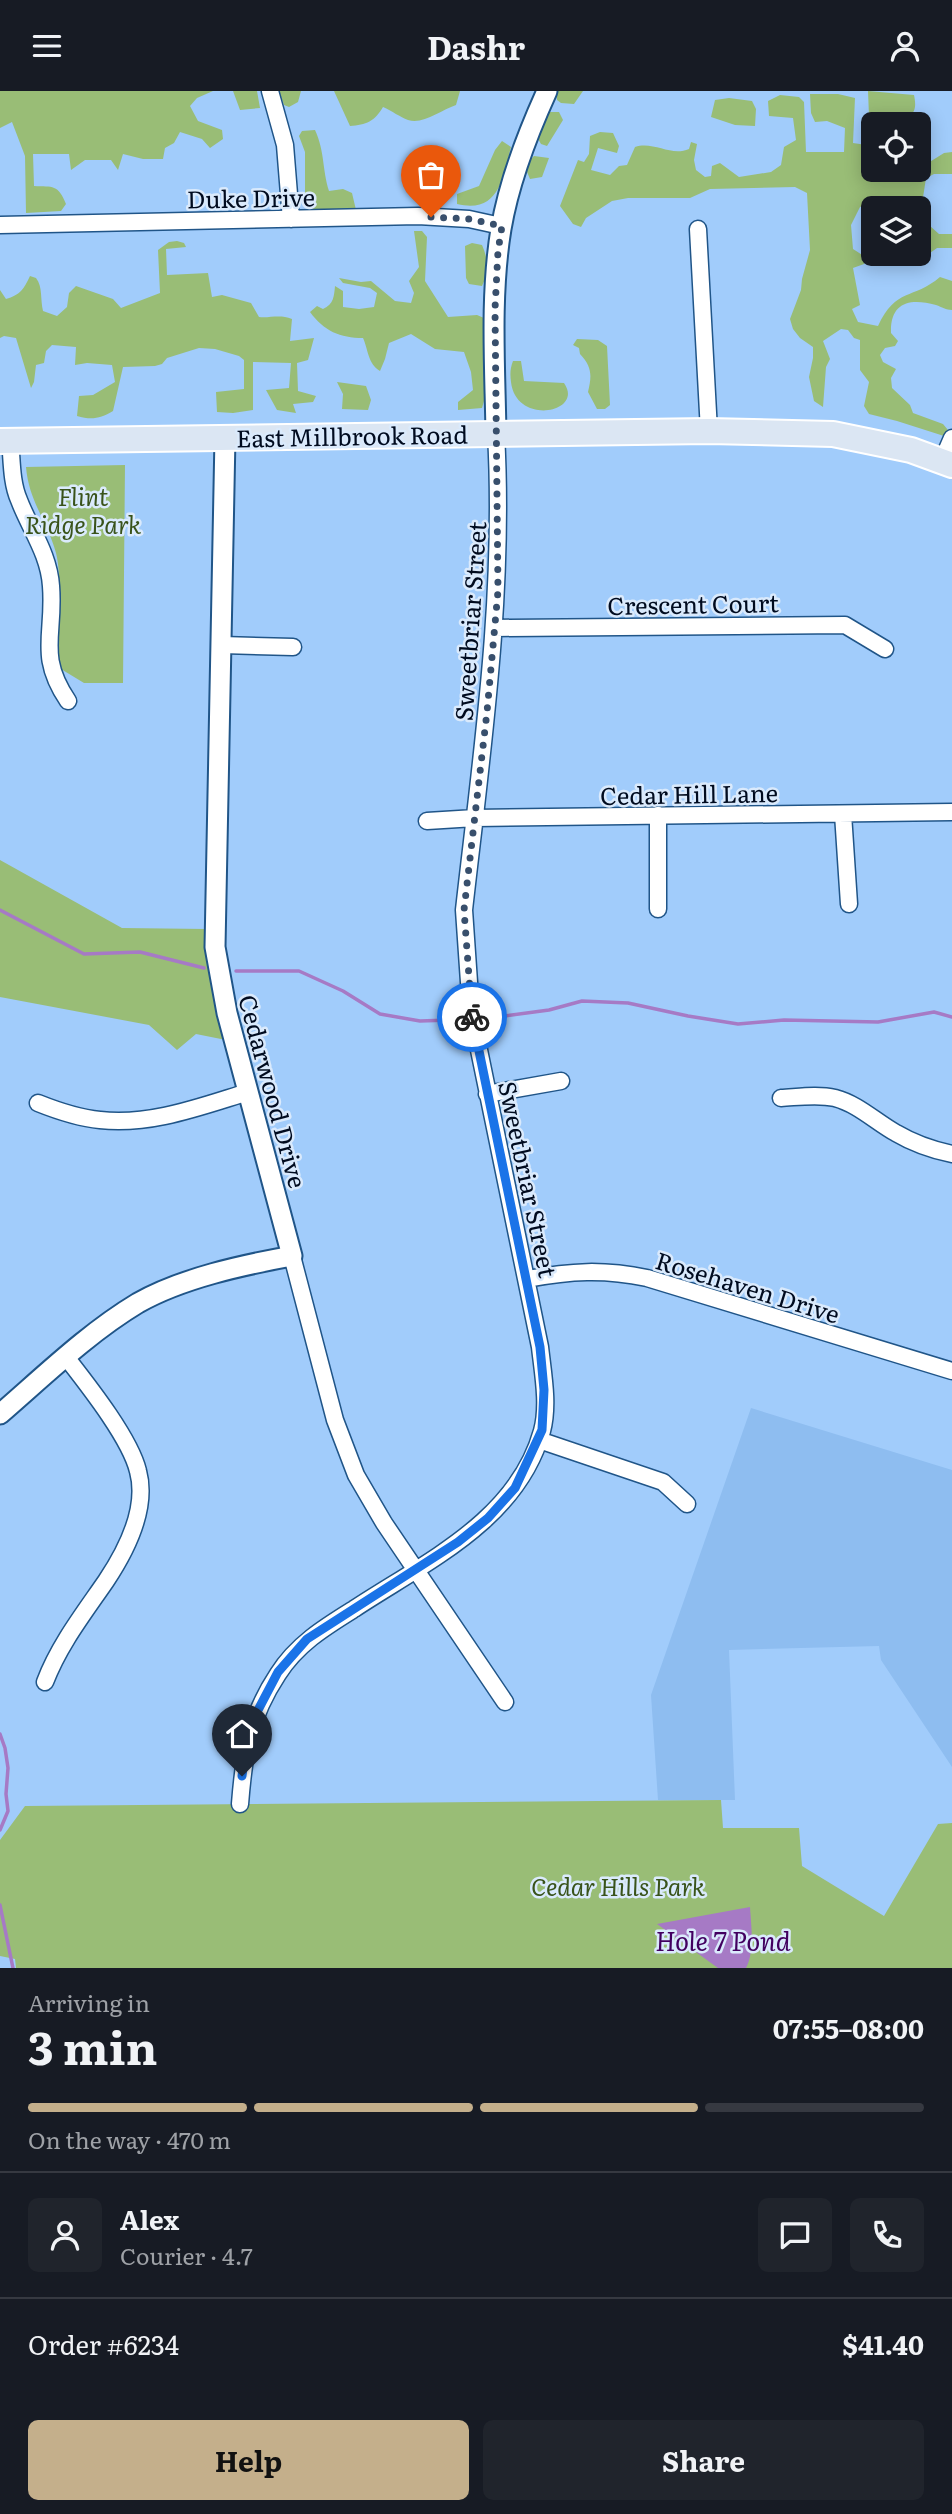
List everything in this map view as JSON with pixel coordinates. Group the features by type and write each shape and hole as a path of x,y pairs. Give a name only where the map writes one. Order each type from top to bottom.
{"main road":[{"name":"East Millbrook Road","path":"5,441 709,431 833,433 949,455"}],"street":[{"path":"270,91 285,145 291,219"},
{"path":"496,434 498,251 523,149 547,91"},
{"name":"Duke Drive","path":"0,225 445,217 502,226"},
{"path":"698,229 709,431"},
{"name":"Sweetbriar Street","path":"240,1804 246,1744 256,1714 278,1672 307,1639 458,1542 488,1518 515,1488 542,1430 544,1390 540,1347 471,1011 464,932 464,910 495,628 499,551 496,434"},
{"name":"Cedarwood Drive","path":"225,437 215,947 227,1013 326,1387 356,1475 415,1570 505,1702"},
{"path":"5,441 18,498 43,553 51,586 49,649 52,672 68,701"},
{"name":"Crescent Court","path":"495,628 845,625 885,649"},
{"path":"222,645 293,647"},
{"name":"Cedar Hill Lane","path":"427,821 475,818 952,812"},
{"path":"843,814 849,904"},
{"path":"658,815 658,909"},
{"path":"487,1094 561,1081"},
{"path":"38,1103 61,1112 101,1121 137,1120 248,1092"},
{"path":"781,1098 835,1098 897,1134 952,1154"},
{"path":"0,1414 97,1331 138,1303 198,1279 292,1256"},
{"name":"Rosehaven Drive","path":"527,1279 582,1271 602,1271 647,1278 952,1371"},
{"path":"45,1682 57,1655 129,1544 139,1492 139,1472 132,1456 115,1426 66,1357"},
{"path":"538,1440 663,1482 687,1504"}],"shaded area":[{"path":"751,1408 952,1470 952,1767 881,1660 879,1646 729,1650 735,1800 658,1800 651,1695"}],"green space":[{"path":"0,91 213,91 197,98 190,106 198,121 222,130 223,139 210,148 202,139 180,132 174,143 165,148 163,159 143,159 123,154 118,170 111,160 85,160 71,170 69,154 33,154 34,186 54,188 66,204 61,211 26,213 25,156 12,122 0,128"},
{"path":"233,91 257,91 260,108 240,110"},
{"path":"279,91 301,91 298,102 289,107 284,105"},
{"path":"334,91 460,91 456,105 426,119 408,120 383,107 370,121 350,126"},
{"path":"556,91 583,91 574,104 561,103 557,100"},
{"path":"868,91 914,95 913,112 869,112"},
{"path":"810,94 838,94 855,98 853,143 861,144 861,182 925,182 923,196 861,196 861,207 851,225 853,249 861,254 861,265 853,268 860,305 852,309 858,322 878,326 898,299 940,277 952,281 952,310 918,302 903,305 894,315 892,323 891,333 898,341 895,346 885,348 880,355 883,362 896,369 891,378 892,388 910,405 913,413 943,424 948,430 944,436 869,414 864,406 869,382 860,370 860,340 854,338 848,330 841,329 823,341 830,359 826,367 823,407 814,401 809,377 813,347 800,338 790,319 801,290 810,250 807,193 795,187 710,189 690,198 628,198 612,201 586,218 581,227 573,224 560,206 578,160 584,162 589,154 590,136 600,132 613,133 619,146 617,153 598,148 591,170 610,175 619,166 627,165 635,147 649,146 682,151 689,149 691,142 697,144 694,160 696,170 705,177 711,176 712,166 720,163 739,177 771,172 781,165 784,147 796,140 793,118 769,116 768,101 780,95 799,97 804,102 806,152 844,152 845,128 827,121 815,122 811,113"},
{"path":"729,98 752,101 756,109 755,126 735,125 711,117 715,100"},
{"path":"546,112 559,112 563,120 547,146 541,144 537,137"},
{"path":"315,130 329,191 343,189 352,193 356,210 310,211 305,194 305,152 299,136 302,131"},
{"path":"502,141 511,147 497,191 482,204 457,204 457,194 479,186 495,150"},
{"path":"952,152 952,174 931,176 931,161 944,153"},
{"path":"534,156 549,158 542,177 530,179 527,172 528,162"},
{"path":"931,227 939,234 952,234 952,248 937,248 931,252"},
{"path":"414,231 422,231 427,237 425,281 448,317 477,315 484,318 486,394 482,408 458,410 458,402 473,390 471,372 464,352 435,349 411,334 389,343 380,371 371,360 363,338 347,337 333,332 310,312 317,306 323,309 329,305 335,286 343,291 343,307 374,307 377,293 370,288 343,283 339,278 371,281 395,301 411,303 414,293 409,281 419,267"},
{"path":"169,242 184,243 186,247 166,249 167,275 208,273 212,297 222,295 251,303 259,317 279,316 292,319 290,341 314,338 308,360 297,363 298,391 316,396 313,402 293,404 296,413 277,410 266,390 289,388 291,363 253,362 253,410 217,412 216,392 244,389 244,360 215,349 199,348 167,358 162,364 155,366 123,367 113,411 100,417 77,416 79,396 93,395 115,382 112,365 75,365 76,347 52,345 46,351 44,363 36,365 31,388 16,338 0,338 0,290 6,299 15,296 30,276 36,278 40,285 43,311 57,316 67,307 69,293 76,286 113,299 121,308 160,293 158,250"},
{"path":"472,243 482,245 486,255 487,270 482,286 469,284 466,278 465,246"},
{"path":"577,339 598,340 607,346 610,405 605,409 597,409 588,392 590,371 579,348 573,345"},
{"path":"513,361 521,361 524,381 564,383 568,393 565,402 547,410 536,410 524,405 516,396 511,382"},
{"path":"337,382 366,386 371,400 368,410 342,409 343,394"},
{"name":"Flint Ridge Park","path":"125,465 123,683 84,683 56,666 58,565 52,541 34,501 26,467"},
{"path":"0,860 122,928 207,929 211,981 231,1041 196,1034 177,1050 149,1025 0,997"},
{"name":"Cedar Hills Park","path":"721,1800 723,1828 799,1828 802,1866 884,1916 938,1824 952,1823 952,1968 16,1968 15,1959 0,1956 0,1840 25,1806"}],"water":[{"name":"Hole 7 Pond","path":"750,1907 751,1946 746,1968 718,1968 657,1924"}],"waterway":[{"path":"0,910 84,954 140,952 204,968"},
{"path":"236,971 299,971 343,991 380,1014 420,1021 450,1020"},
{"path":"490,1018 549,1010 582,1001 628,1003 738,1024 784,1020 878,1022 934,1012 952,1017"},
{"path":"0,1734 8,1768 8,1811 0,1830"},
{"path":"0,1905 13,1968"}],"way so far":[{"path":"431,217 469,219 502,226 495,309 498,591 464,910 472,1017"}],"route":[{"path":"242,1776 246,1744 256,1714 278,1672 307,1639 458,1542 488,1518 515,1488 542,1430 544,1390 540,1347 472,1017"}]}
